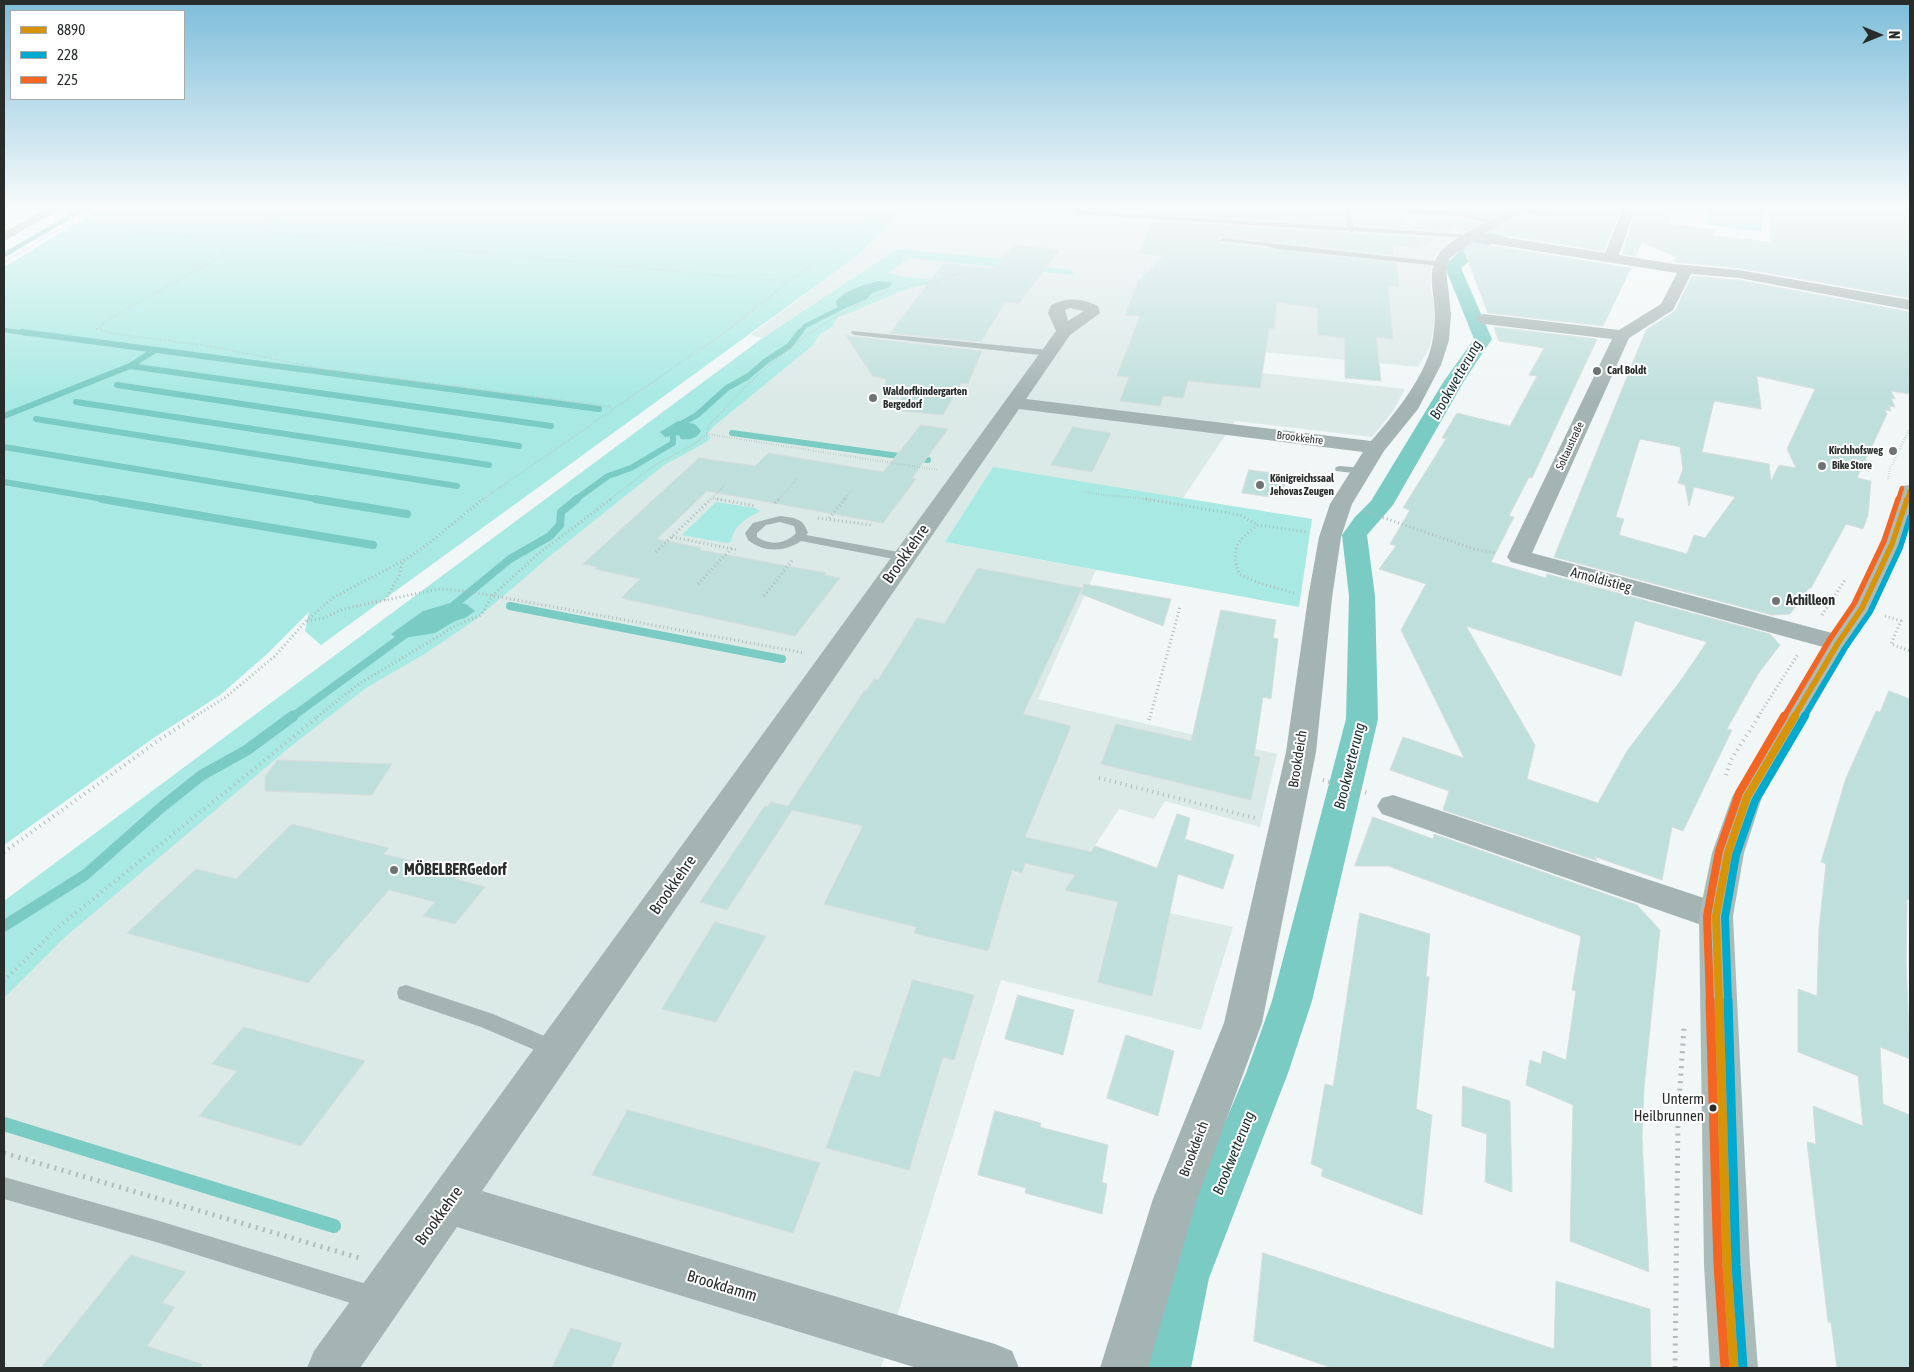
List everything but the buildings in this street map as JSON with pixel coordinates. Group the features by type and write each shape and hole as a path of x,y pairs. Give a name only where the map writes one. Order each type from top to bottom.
{"main road":[{"path":"1734,1368 1727,1265 1716,916 1728,853 1747,798 1838,644 1862,608 1892,544 1910,491"}],"street":[{"name":"Brookdeich","path":"1124,1368 1175,1199 1243,1022 1301,752 1320,598 1330,537 1341,504 1359,463 1409,409 1438,350 1441,340 1443,314 1439,270"},
{"path":"1484,319 1622,335 1667,307 1685,270"},
{"path":"1697,270 1739,274 1910,305"},
{"name":"Soltaustraße","path":"1519,557 1622,335"},
{"name":"Brookkehre","path":"332,1368 1057,342"},
{"name":"Brookkehre","path":"1014,403 1359,463"},
{"name":"Arnoldistieg","path":"1519,557 1838,644"},
{"path":"1382,800 1716,916"},
{"name":"Brookdamm","path":"450,1203 995,1368"}],"lane":[{"path":"855,333 1057,342"},
{"path":"799,537 802,528 794,521 780,519 763,522 753,529 751,533 752,538 762,544 778,546 799,537 904,557"},
{"path":"406,993 486,1020 557,1050"},
{"path":"4,1188 156,1231 379,1300"}],"path":[{"path":"197,270 111,318 97,329 116,334 216,348 322,368 614,407"},
{"path":"686,270 788,282"},
{"path":"4,852 159,740 226,697 275,656 306,621 334,597 403,561 428,544 494,490 725,332 805,270"},
{"path":"4,981 56,929 357,684 457,625 481,615 492,596 537,555 655,465 694,444 707,434 708,426 759,374 830,319 881,294 927,282 943,280 960,273"},
{"path":"707,434 964,474"},
{"path":"763,522 770,509 796,479"},
{"path":"656,552 725,485"},
{"path":"1086,492 1111,496 1131,496 1240,515 1258,525 1330,537"},
{"path":"1365,512 1474,549 1519,557"},
{"path":"1258,525 1237,541 1233,558 1239,574 1259,583 1320,598"},
{"path":"672,537 740,550"},
{"path":"698,584 731,549 752,538"},
{"path":"784,559 793,561"},
{"path":"384,601 399,576 403,561"},
{"path":"306,621 324,618 343,609 438,589 466,591 833,658"},
{"path":"1149,720 1180,608"},
{"path":"1882,615 1901,621 1891,644 1910,651"},
{"path":"1099,778 1286,826"},
{"path":"1325,780 1382,800"},
{"path":"4,1154 400,1270"}],"shaded area":[{"path":"4,270 838,270 321,645 305,631 309,612 266,655 220,695 155,737 4,845"},
{"path":"838,270 1431,270 1430,285 1435,307 1435,319 1430,347 1418,367 1232,349 1228,369 1405,389 1393,411 1372,437 1235,421 1183,498 992,469 945,542 1096,570 1038,699 1277,754 1260,827 1165,801 1154,819 1119,809 1066,890 1233,927 1201,1030 1001,980 881,1368 4,1368 4,901 762,338 750,335"},
{"path":"865,270 892,270 888,273 903,277 943,281 909,288 837,318 832,327 820,334 812,346 714,426 707,434 711,438 664,465 550,556 475,620 426,653 366,688 290,747 65,937 4,998 4,901 763,338"},
{"path":"1026,270 1071,270 1074,275"},
{"path":"878,281 890,282 892,284 890,287 872,293 867,299 834,313 838,308 836,302 844,294 855,288"},
{"path":"678,421 695,424 701,431 695,437 687,439 681,439 679,435 665,437 660,432"},
{"path":"993,467 1312,519 1299,607 945,542"},
{"path":"716,502 755,508 760,511 745,520 738,527 731,542 726,543 682,535"},
{"path":"454,602 466,604 475,611 435,633 398,639 391,634 423,611"}],"waterway":[{"name":"Brookwetterung","path":"1165,1368 1184,1278 1267,1073 1292,1001 1362,719 1362,596 1354,535 1381,505 1454,381 1483,339 1454,270"},
{"path":"799,334 805,326 843,307"},
{"path":"4,330 31,334"},
{"path":"22,332 599,409"},
{"path":"575,500 608,476 631,468 673,443 673,432 681,424 697,415 727,388 747,377 766,361 789,346 800,332"},
{"path":"130,366 155,350"},
{"path":"4,416 130,366"},
{"path":"130,366 551,426"},
{"path":"117,385 519,446"},
{"path":"76,402 489,465"},
{"path":"36,419 457,486"},
{"path":"732,433 928,460"},
{"path":"4,447 322,500"},
{"path":"4,482 109,500"},
{"path":"102,499 373,545"},
{"path":"315,499 407,514"},
{"path":"448,610 510,559 550,536 560,525 561,512 577,499"},
{"path":"510,606 782,659"},
{"path":"292,717 407,633"},
{"path":"4,926 85,875 163,806 202,775 247,750 293,716"},
{"path":"4,1124 334,1226"}],"transit line":[{"name":"225","path":"1725,1368 1718,1265 1707,916 1719,851 1739,793 1830,639 1854,604 1884,541 1902,488"},
{"name":"8890","path":"1734,1368 1727,1265 1716,916 1728,853 1747,797 1838,643 1862,608 1892,544 1910,491"},
{"name":"228","path":"1743,1367 1736,1265 1725,917 1736,855 1755,801 1845,648 1870,612 1900,548 1910,517"}],"place":[{"name":"Carl Boldt","path":"1597,371"},
{"name":"Waldorfkindergarten Bergedorf","path":"873,398"},
{"name":"Kirchhofsweg","path":"1893,451"},
{"name":"Bike Store","path":"1822,466"},
{"name":"Königreichssaal Jehovas Zeugen","path":"1260,485"},
{"name":"Achilleon","path":"1776,601"},
{"name":"MÖBELBERGedorf","path":"394,870"},
{"name":"Unterm Heilbrunnen","path":"1713,1108"}]}
